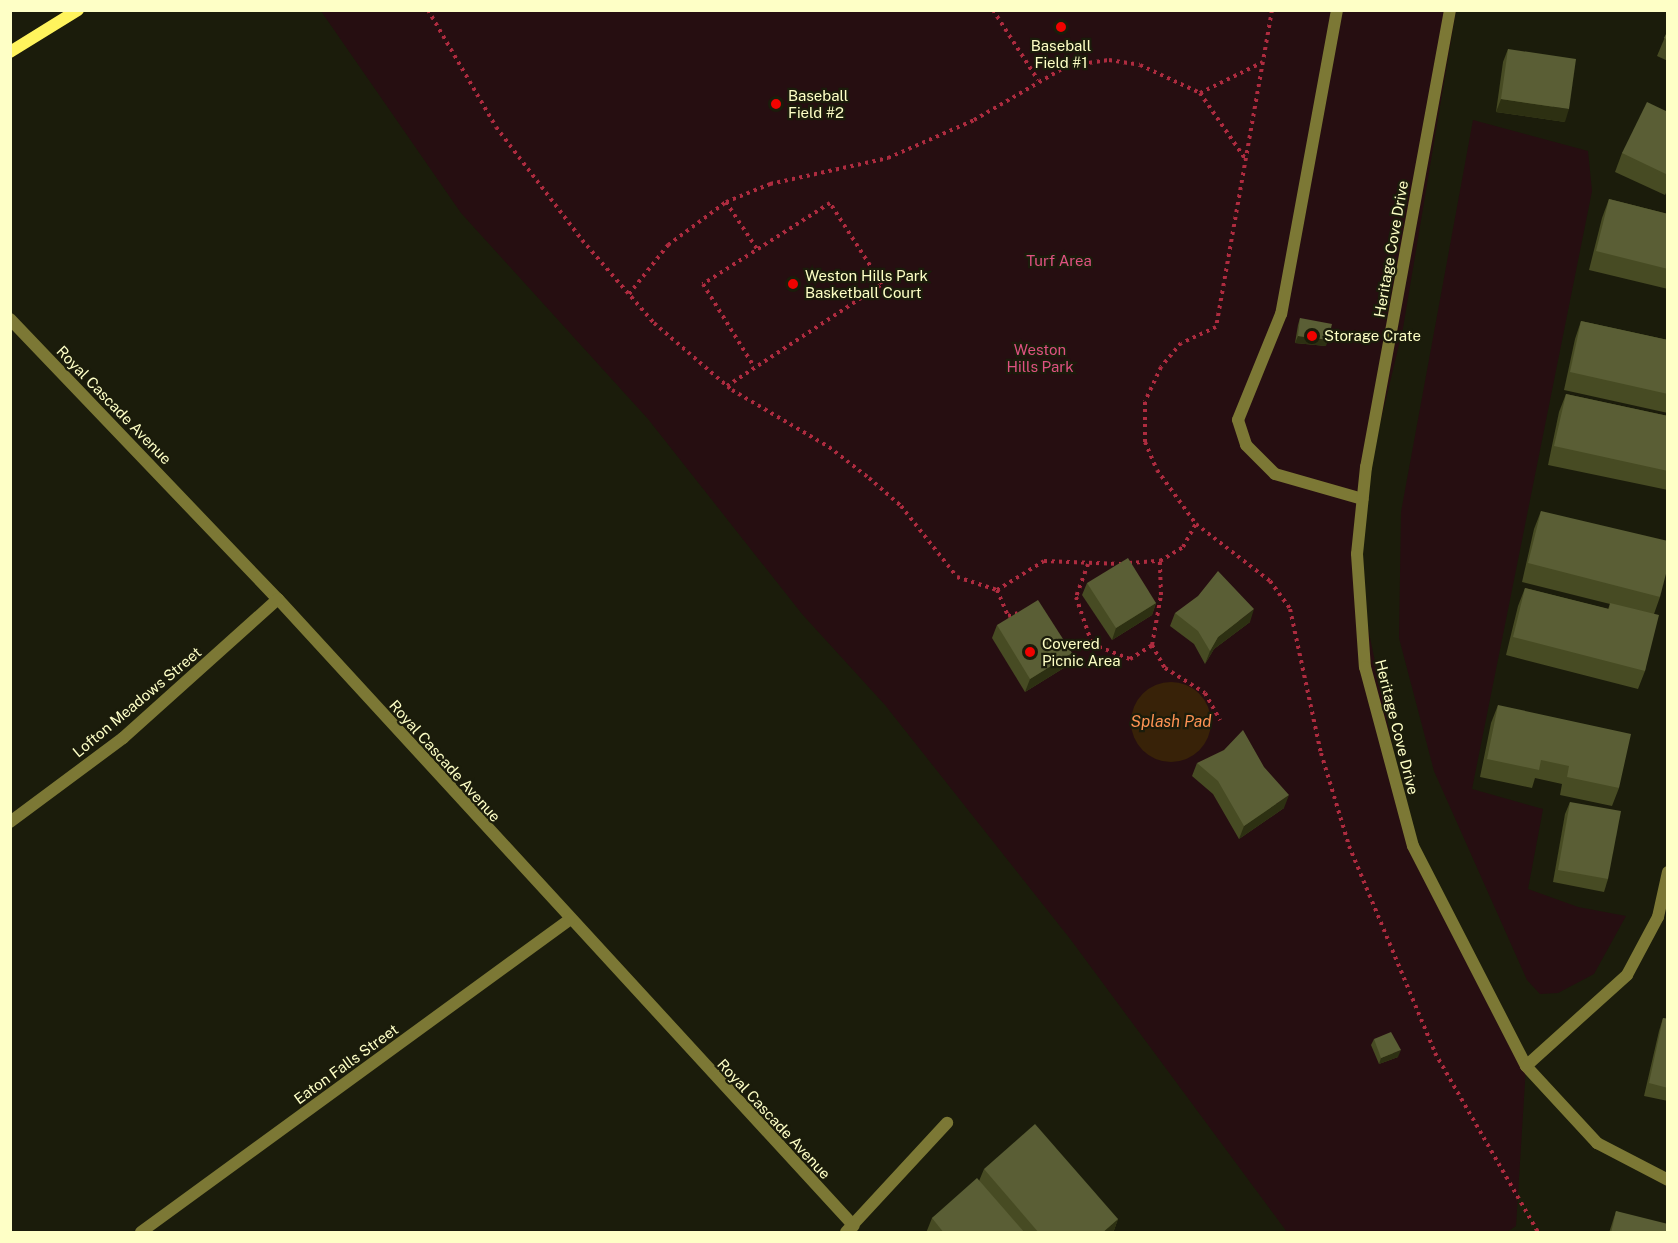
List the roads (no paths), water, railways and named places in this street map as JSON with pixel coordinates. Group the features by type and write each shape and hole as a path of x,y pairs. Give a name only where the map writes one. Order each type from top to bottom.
{"street":[{"path":"10,52 78,10"},
{"path":"1337,10 1281,314 1238,420 1258,462 1275,474 1362,500"},
{"name":"Heritage Cove Drive","path":"1450,10 1362,500 1357,554 1365,667 1384,748 1413,846 1526,1066 1597,1143 1668,1180"},
{"name":"Royal Cascade Avenue","path":"10,319 278,599 850,1229"},
{"name":"Lofton Meadows Street","path":"10,822 123,738 278,599"},
{"path":"1526,1066 1627,975 1658,917 1668,872"},
{"name":"Eaton Falls Street","path":"141,1233 569,920"},
{"path":"850,1229 947,1123"}],"water":[{"name":"Splash Pad","path":"1171,682 1186,685 1199,694 1208,707 1211,722 1208,737 1199,750 1186,759 1171,762 1156,759 1143,750 1134,737 1131,722 1134,707 1143,694 1156,685"}],"place":[{"name":"Baseball Field #1","path":"1061,27"},
{"name":"Baseball Field #2","path":"776,104"},
{"name":"Weston Hills Park Basketball Court","path":"793,284"},
{"name":"Storage Crate","path":"1312,336"},
{"name":"Covered Picnic Area","path":"1030,652"}],"park label":[{"name":"Turf Area","path":"1059,261"},
{"name":"Weston Hills Park","path":"1040,358"}]}
